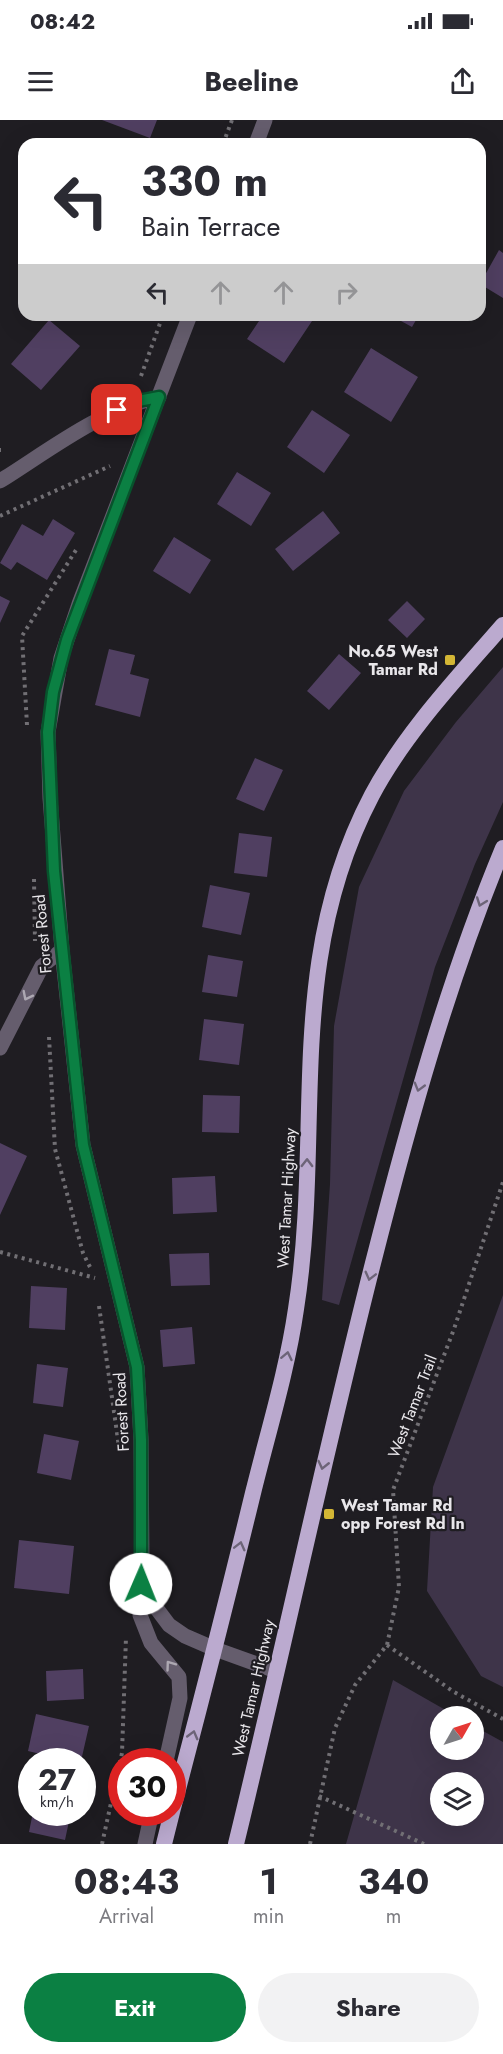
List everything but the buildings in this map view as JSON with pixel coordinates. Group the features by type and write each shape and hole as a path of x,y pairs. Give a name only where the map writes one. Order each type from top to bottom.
{"highway":[{"name":"West Tamar Highway","path":"186,1759 281,1384 296,1309 303,1242 314,994 328,909 346,854 373,794 403,748 441,697 503,625"},
{"name":"West Tamar Highway","path":"236,1844 347,1365 405,1135 440,1018 503,848"},
{"name":"West Tamar Highway","path":"164,1844 168,1826"}],"street":[{"path":"258,138 265,120"},
{"name":"Forest Road","path":"168,1748 180,1698 179,1677 151,1642 140,1615 141,1440 137,1367 83,1145 62,950 49,787 48,732 53,692 61,658 79,604 188,321"},
{"path":"0,481 86,425 133,402 159,397"},
{"path":"0,1048 42,966 62,950"},
{"name":"Forest Road","path":"142,1568 154,1605 169,1624 185,1636 276,1671"},
{"path":"145,1844 149,1826"}],"path":[{"path":"226,138 232,120"},
{"path":"141,376 161,321"},
{"path":"0,516 111,466"},
{"path":"49,1036 55,1149 83,1253 95,1278 97,1289"},
{"name":"West Tamar Trail","path":"310,1844 335,1728 355,1684 387,1645 399,1587 393,1490 454,1329 503,1182"},
{"path":"0,1252 95,1278"},
{"path":"99,1301 119,1452"},
{"path":"102,1844 122,1753 126,1625"},
{"path":"387,1645 454,1692 503,1719"},
{"path":"319,1796 424,1844"}],"shaded area":[{"path":"503,667 503,802 475,864 435,967 339,1305 322,1300 330,1184 334,1026 359,887 404,791 456,722"},
{"path":"503,1295 503,1687 481,1676 427,1591 433,1487"},
{"path":"393,1680 438,1706 430,1706 430,1760 484,1760 484,1732 503,1742 503,1844 346,1844"}],"place":[{"name":"No.65 West Tamar Rd","path":"450,660"},
{"name":"West Tamar Rd opp Forest Rd In","path":"329,1514"}],"route":[{"path":"117,410 133,402 159,397 79,604 61,658 53,692 48,732 54,871 83,1145 137,1367 141,1440 141,1584"}]}
